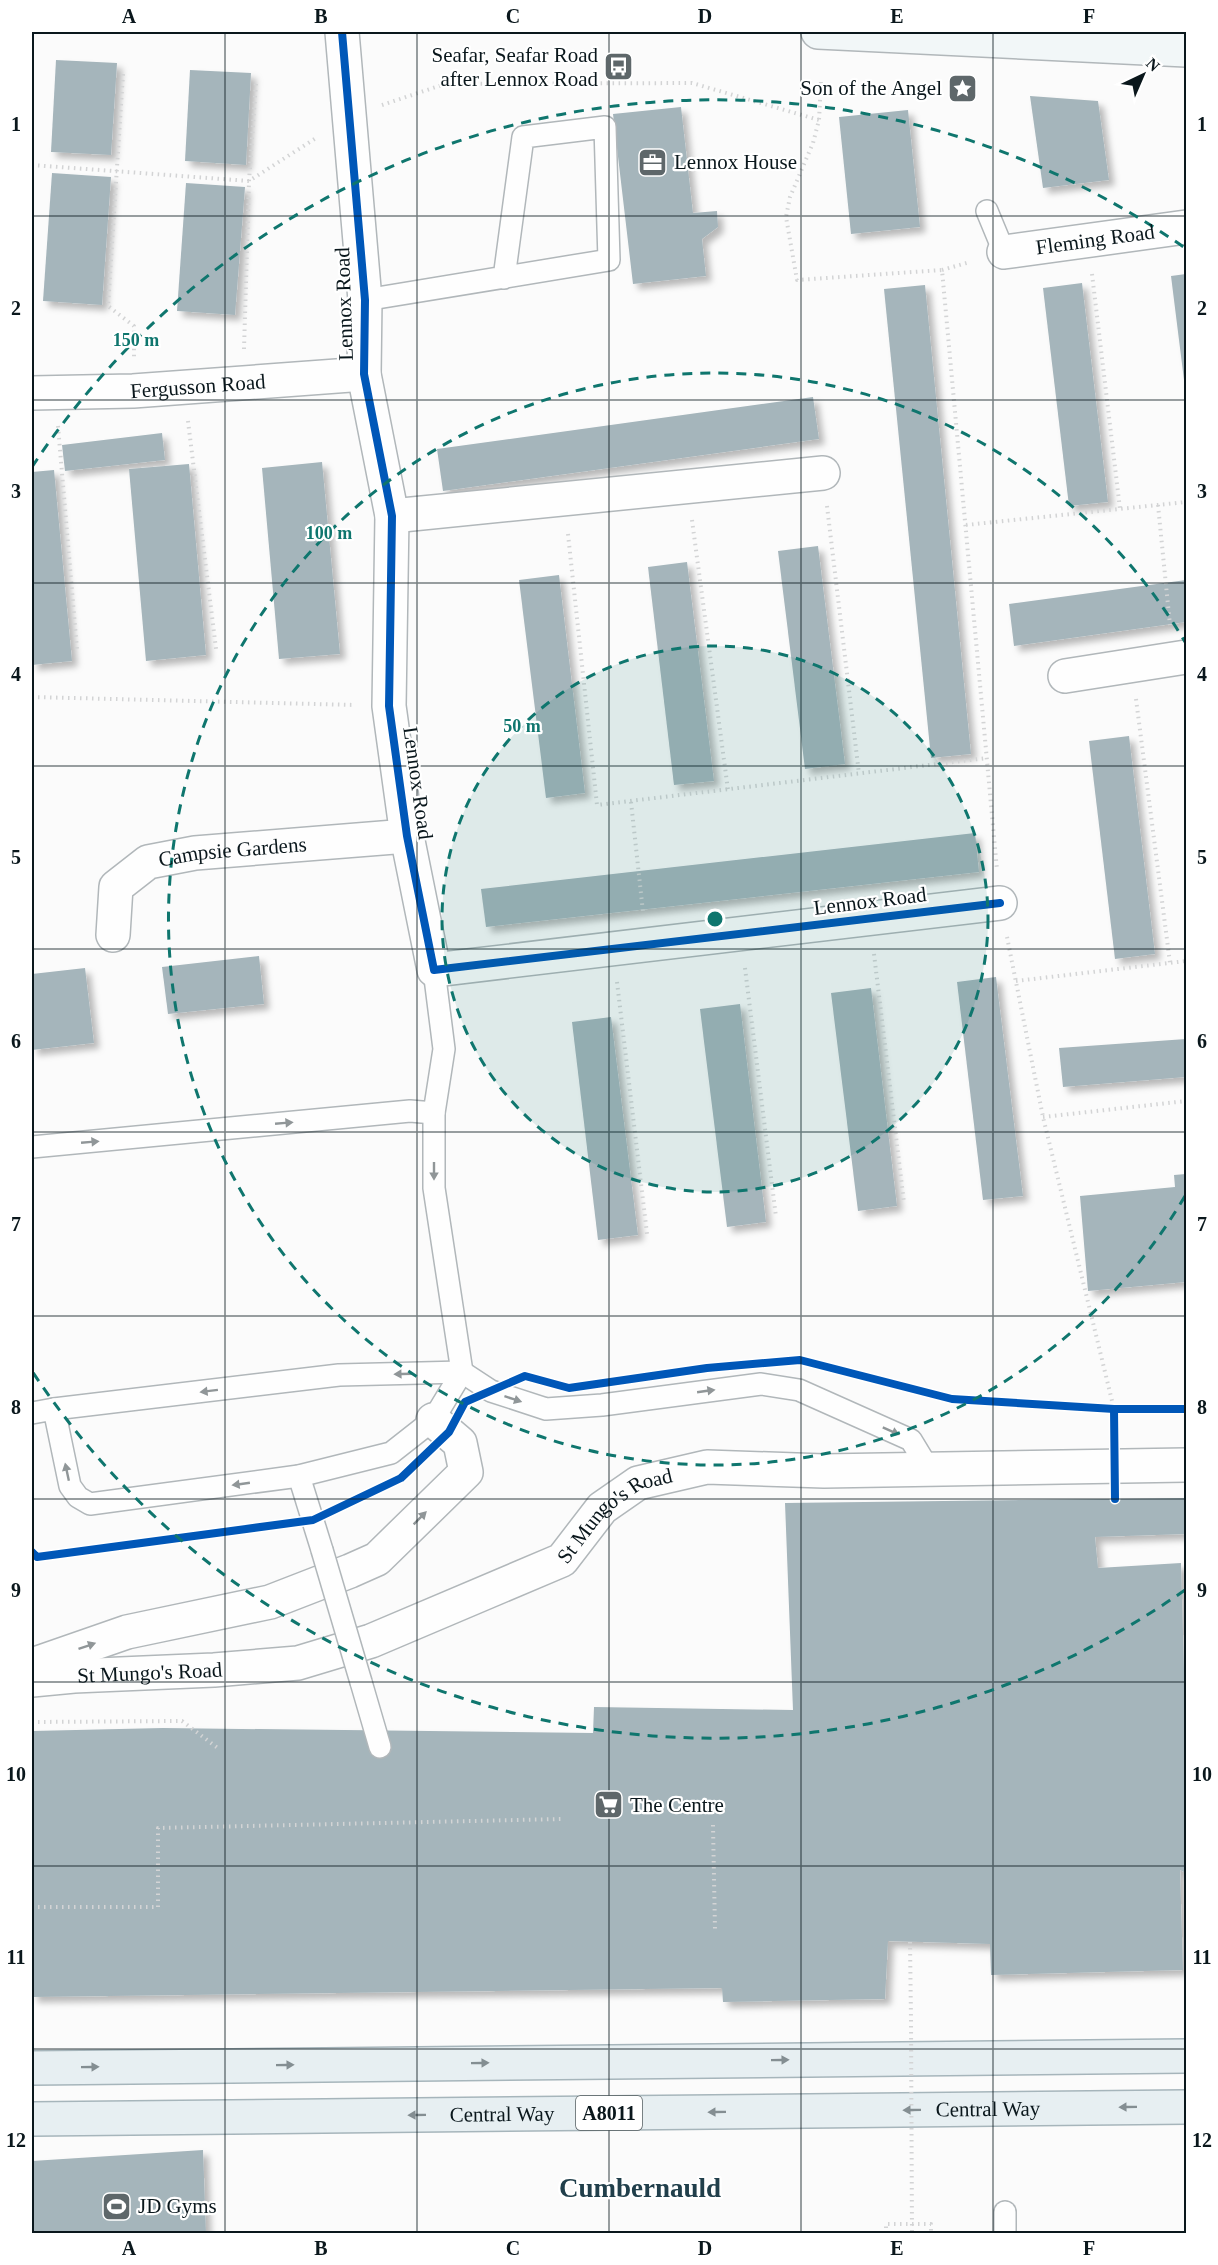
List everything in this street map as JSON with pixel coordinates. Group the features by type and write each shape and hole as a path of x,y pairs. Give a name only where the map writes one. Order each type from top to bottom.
{"main road":[{"path":"32,2068 1186,2056"},
{"name":"Central Way","path":"32,2119 1186,2107"}],"street":[{"name":"Lennox Road","path":"342,32 365,300 364,374 392,516 389,706 407,836 434,970 1000,903"},
{"path":"818,32 1186,50"},
{"name":"Fleming Road","path":"1004,252 1186,227"},
{"name":"Fergusson Road","path":"43,393 134,391 364,374"},
{"path":"392,516 823,473"},
{"path":"1065,676 1180,658"},
{"name":"Campsie Gardens","path":"113,935 116,887 148,862 195,852 407,836"},
{"path":"32,1665 127,1632 270,1602 378,1559 466,1472 460,1443 434,1420"},
{"name":"St Mungo's Road","path":"32,1680 298,1663 371,1641 562,1560 602,1508 638,1483 707,1467 824,1471 1186,1465"}],"lane":[{"path":"365,300 504,278 609,260 605,127 523,137 504,278"},
{"path":"987,211 1004,252"},
{"path":"54,1409 70,1486 78,1497 90,1504 299,1476 391,1454 434,1420 462,1372 434,1188 434,1113 444,1049 434,970"},
{"path":"32,1148 411,1111 434,1113"},
{"path":"32,1413 339,1375 462,1372 491,1391 546,1409 602,1405 761,1384 799,1390 911,1440 928,1468"},
{"path":"299,1476 380,1747"},
{"path":"1005,2212 1005,2234"}],"path":[{"path":"123,74 108,306 134,326 134,391"},
{"path":"821,82 819,120 813,143 790,197 786,218 797,280 942,270 1000,903 1043,1117 1114,1409 1115,1499"},
{"path":"243,383 249,181 256,83"},
{"path":"32,165 249,181 350,116 445,84 692,83 819,120"},
{"path":"1088,240 1120,509"},
{"path":"184,387 216,649"},
{"path":"43,393 77,650"},
{"path":"823,473 859,774"},
{"path":"688,487 728,790"},
{"path":"564,499 597,805 987,758"},
{"path":"966,525 1186,502"},
{"path":"1158,505 1180,658"},
{"path":"1131,665 1170,963"},
{"path":"32,697 389,706"},
{"path":"631,802 646,945"},
{"path":"870,919 904,1203"},
{"path":"741,934 776,1217"},
{"path":"614,949 646,1234"},
{"path":"1016,981 1186,961"},
{"path":"1043,1117 1186,1101"},
{"path":"1114,1409 1186,1409"},
{"path":"32,1722 182,1721 219,1749"},
{"path":"32,1907 158,1907 158,1828 562,1820"},
{"path":"713,1825 715,1930"},
{"path":"910,1942 912,2234"},
{"path":"886,2234 886,2224 931,2224 931,2234"}],"building":[{"path":"56,60 117,63 111,155 51,152"},
{"path":"190,70 251,73 246,165 185,161"},
{"path":"1030,96 1098,101 1109,180 1043,188"},
{"name":"Lennox House","path":"681,107 693,213 717,211 718,227 702,239 706,276 633,284 613,114"},
{"path":"908,110 920,227 851,234 839,117"},
{"path":"52,173 111,177 102,305 43,301"},
{"path":"186,183 245,187 235,315 177,311"},
{"path":"1186,274 1186,388 1185,388 1171,276"},
{"path":"1082,283 1108,502 1069,506 1043,288"},
{"path":"925,285 971,754 931,758 884,289"},
{"path":"813,397 819,439 443,491 437,449"},
{"path":"162,433 165,460 65,471 62,445"},
{"path":"322,462 340,654 279,659 262,468"},
{"path":"189,464 206,655 146,661 129,469"},
{"path":"54,470 72,661 32,665 32,472"},
{"path":"818,546 845,764 805,769 778,551"},
{"path":"687,562 714,781 674,785 648,567"},
{"path":"559,575 585,793 546,798 519,580"},
{"path":"1186,580 1186,622 1014,646 1009,604"},
{"path":"1129,736 1155,954 1115,959 1089,741"},
{"path":"975,833 979,872 486,927 481,889"},
{"path":"259,956 264,1004 168,1014 162,967"},
{"path":"85,968 94,1043 32,1050 32,974"},
{"path":"996,977 1023,1196 983,1200 957,982"},
{"path":"871,988 897,1206 858,1211 831,993"},
{"path":"740,1004 766,1222 727,1227 700,1009"},
{"path":"611,1017 638,1235 598,1240 572,1022"},
{"path":"1186,1039 1186,1077 1063,1087 1059,1048"},
{"path":"1186,1174 1186,1282 1088,1291 1080,1196 1175,1187 1174,1175"},
{"name":"The Centre","path":"1186,1498 1186,1534 1095,1537 1098,1568 1181,1563 1186,1741 1186,1873 1180,1870 1183,1970 991,1975 990,1944 888,1941 885,1999 723,2002 722,1988 32,1997 32,1731 163,1728 593,1733 594,1707 793,1710 785,1503"},
{"path":"203,2150 206,2234 32,2234 32,2161"}],"cycle path":[{"path":"342,32 365,300 364,374 392,516 389,706 407,836 434,970 1000,903"},
{"path":"32,1552 37,1557 313,1520 401,1478 449,1432 465,1402 525,1376 569,1388 707,1368 800,1360 952,1399 1114,1409 1186,1409"},
{"path":"1114,1409 1115,1499"}],"place":[{"name":"Seafar, Seafar Road after Lennox Road","path":"619,67"},
{"name":"Son of the Angel","path":"963,88"},
{"name":"Lennox House","path":"653,162"},
{"name":"The Centre","path":"609,1805"},
{"name":"JD Gyms","path":"117,2206"}],"district":[{"name":"Cumbernauld","path":"640,2188"}]}
